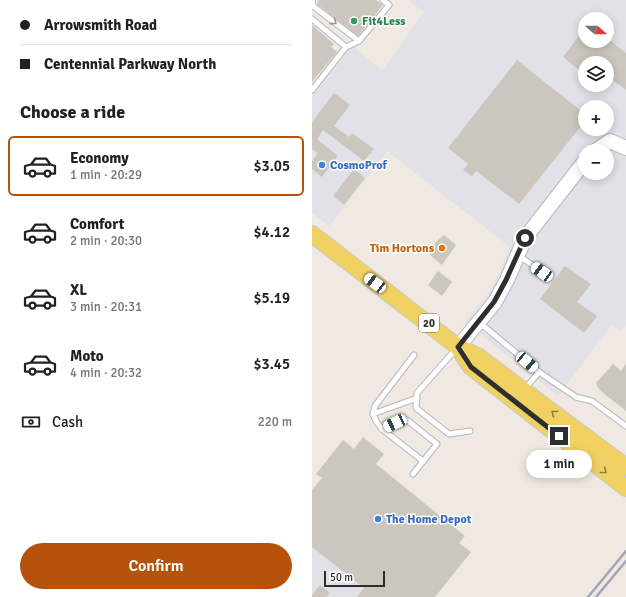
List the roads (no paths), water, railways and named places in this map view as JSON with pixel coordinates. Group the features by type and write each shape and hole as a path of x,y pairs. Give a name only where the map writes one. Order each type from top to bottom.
{"main road":[{"name":"20","path":"312,234 458,347 479,357 626,467"},
{"name":"20","path":"458,347 471,367 626,488"}],"street":[{"path":"606,144 610,141 626,148"},
{"path":"458,347 494,302 506,280 525,238 578,170"}],"lane":[{"path":"312,0 313,6 359,41"},
{"path":"312,90 346,47 359,41 389,5 383,0"},
{"path":"312,19 346,47"},
{"path":"518,255 542,272"},
{"path":"479,322 539,372 576,397 592,401 626,426"},
{"path":"458,347 417,393 416,408 449,434 470,431"},
{"path":"414,355 375,406 373,414 382,429 423,462"},
{"path":"524,390 539,372"},
{"path":"373,414 417,398"},
{"path":"382,429 395,423 407,420 436,444 413,474"}],"railway":[{"path":"588,597 626,551"},
{"path":"596,597 626,561"}],"place":[{"name":"Fit4Less","path":"354,21"},
{"name":"CosmoProf","path":"322,165"},
{"name":"Tim Hortons","path":"442,248"},
{"name":"The Home Depot","path":"378,519"}]}
